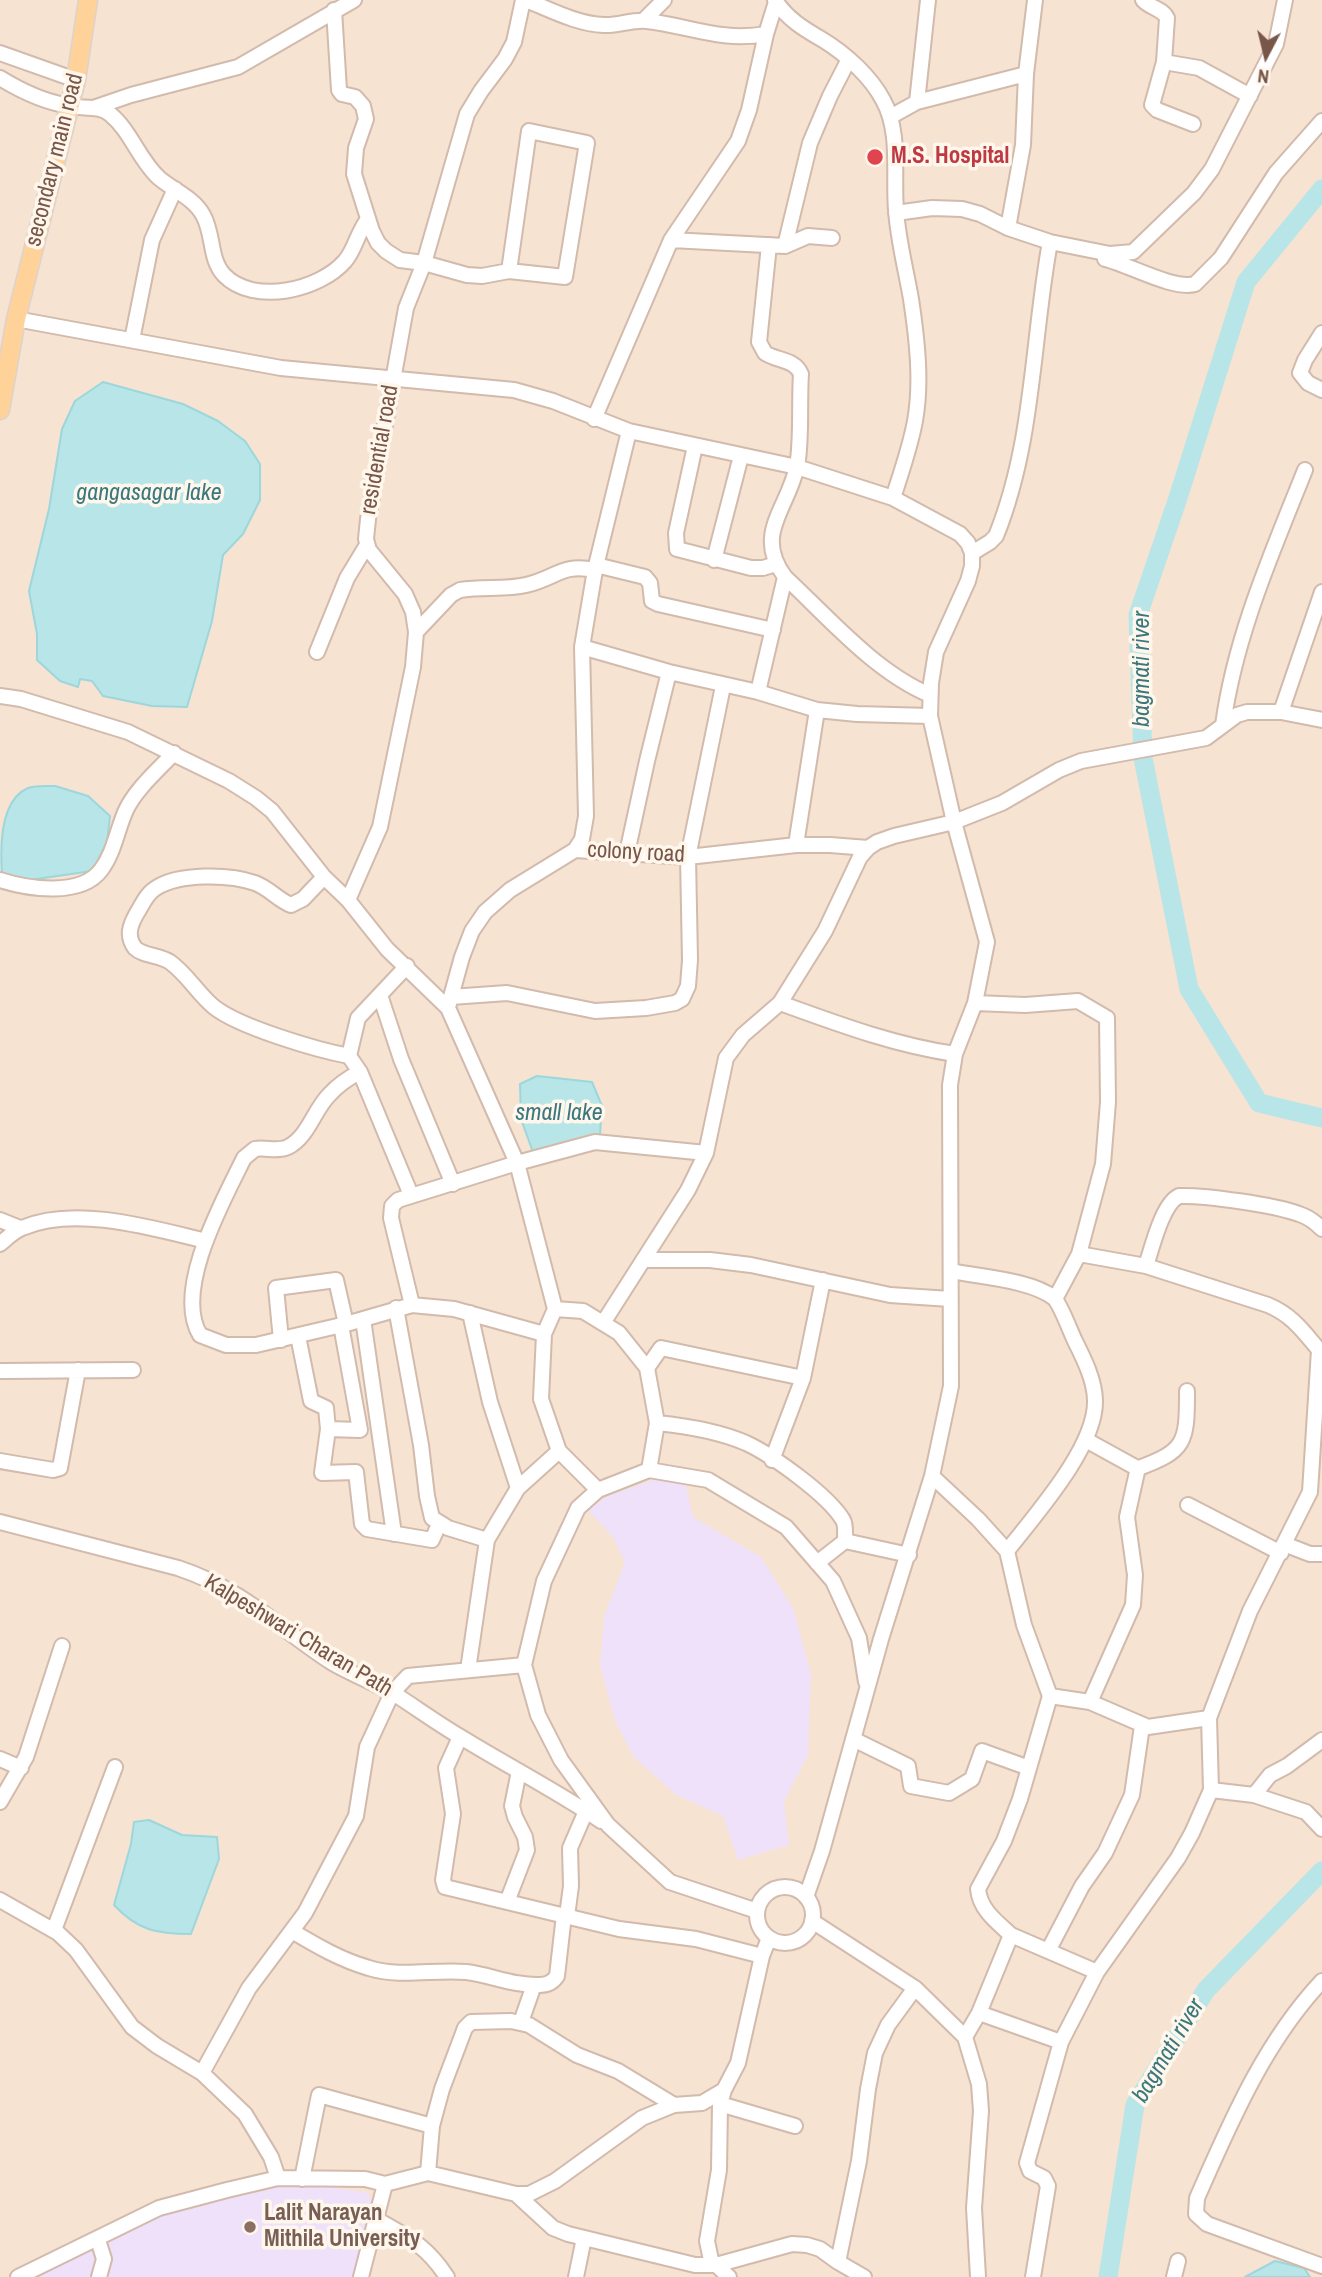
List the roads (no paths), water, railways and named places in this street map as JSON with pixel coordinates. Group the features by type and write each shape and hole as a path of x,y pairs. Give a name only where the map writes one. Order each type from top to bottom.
{"main road":[{"name":"secondary main road","path":"0,410 8,316 76,79 88,0"}],"street":[{"path":"93,108 131,94 239,67 354,0"},
{"path":"524,0 594,24 620,25 644,20 726,37 765,34"},
{"name":"residential road","path":"348,900 380,827 413,667 416,632 413,612 405,594 367,545 368,519 406,308 424,263 467,114 505,60 514,42 524,0"},
{"path":"644,20 664,0"},
{"path":"917,102 928,0"},
{"path":"1008,228 1023,145 1026,74 1035,0"},
{"path":"1143,0 1167,18 1164,62 1153,98 1154,108 1193,124"},
{"path":"1049,246 1125,254 1139,248 1194,193 1206,177 1276,44 1285,0"},
{"path":"594,419 671,240 737,141 748,110 775,1 803,29 825,41 849,60 884,100 890,117 894,135 896,212 911,301 918,383 913,434 893,498"},
{"path":"334,10 339,90 342,94 355,97 365,112 365,124 356,148 354,174 378,243 400,261 424,263 467,275 482,276 509,271 565,277 587,143 528,131 509,271"},
{"path":"0,52 76,79"},
{"path":"785,246 810,143 825,105 849,60"},
{"path":"1164,62 1199,68 1250,96"},
{"path":"890,117 917,102 1026,74"},
{"path":"0,78 36,97 68,106 101,109 113,116 142,159 159,177 198,208 205,218 216,264 225,276 248,289 276,292 293,290 321,279 347,259 357,234 368,219"},
{"path":"896,212 932,208 962,209 980,214 1049,246 1119,263 1178,285 1195,284 1221,258 1276,173 1322,121"},
{"path":"131,340 152,240 175,189"},
{"path":"671,240 785,246 808,236 832,238"},
{"path":"769,246 759,330 760,342 765,353 792,363 801,374 797,467 778,516 771,546 776,564 785,578 883,668 911,687 930,695"},
{"path":"972,553 996,536 1016,472 1032,393 1035,339 1049,246"},
{"path":"8,316 281,368 514,390 553,401 629,431 797,467 893,498 960,534 968,543 972,553 968,581 936,652 930,695 930,716 954,821 987,942 975,1003 955,1054 950,1085 951,1386 932,1476 867,1687 822,1851 806,1897"},
{"path":"1322,332 1300,373 1308,383 1322,390"},
{"path":"575,850 582,839 586,816 582,646 596,567 629,431"},
{"path":"695,446 675,544 680,551 757,569 776,564"},
{"path":"714,560 741,456"},
{"path":"1223,725 1254,598 1305,470"},
{"path":"317,652 347,578 367,545"},
{"path":"416,632 451,595 460,590 527,585 578,566 645,577 650,583 652,601 658,604 773,629"},
{"path":"758,692 785,578"},
{"path":"1282,712 1322,592"},
{"path":"582,646 817,710 887,716 930,716"},
{"path":"628,853 647,761 670,672"},
{"path":"449,1002 507,993 595,1011 675,1003 686,993 689,979 690,920 688,857 723,686"},
{"path":"0,696 20,699 128,733 229,781 272,811 324,877 348,900 387,949 449,1002 517,1163 555,1308 544,1334 541,1399 558,1451 598,1490"},
{"path":"796,845 817,710"},
{"path":"603,1323 688,1191 706,1153 726,1058 743,1035 780,1003 825,931 860,857 868,848 894,836 954,821 1002,803 1059,770 1081,761 1206,738 1237,715 1247,712 1282,712 1322,720"},
{"path":"0,880 41,889 64,888 94,878 110,855 132,801 174,753"},
{"name":"colony road","path":"449,1002 472,931 485,912 510,890 575,850 688,857 796,845 868,848"},
{"path":"324,877 303,899 291,905 255,883 234,878 203,877 172,882 155,888 149,895 132,922 130,936 139,951 172,963 206,1000 229,1017 326,1051 349,1056 360,1072 411,1195"},
{"path":"349,1056 358,1018 407,966"},
{"path":"380,995 401,1059 453,1184"},
{"path":"975,1003 1025,1005 1078,1001 1107,1018 1108,1102 1103,1164 1079,1254 1055,1299"},
{"path":"780,1003 871,1036 955,1054"},
{"path":"360,1072 328,1095 292,1144 284,1149 255,1149 244,1158 206,1241 192,1298 192,1315 200,1335 226,1345 256,1345 344,1325 412,1305 441,1306 544,1334"},
{"path":"412,1305 391,1211 394,1202 517,1163 604,1142 706,1153"},
{"path":"1146,1266 1164,1214 1172,1200 1179,1196 1298,1213 1315,1221 1322,1229"},
{"path":"0,1244 20,1228 82,1218 151,1228 206,1241"},
{"path":"0,1220 20,1228"},
{"path":"1079,1254 1146,1266 1284,1311 1295,1320 1319,1350"},
{"path":"643,1260 710,1260 751,1265 890,1295 950,1299"},
{"path":"951,1271 1031,1287 1055,1299 1080,1351 1095,1398 1095,1410 1086,1440 1052,1493 1007,1551"},
{"path":"281,1340 275,1287 336,1280 360,1430 328,1429"},
{"path":"772,1460 803,1378 823,1280"},
{"path":"396,1308 432,1518 439,1524 487,1540"},
{"path":"555,1308 583,1311 619,1333 647,1368 657,1423 649,1470"},
{"path":"470,1313 490,1402 518,1489"},
{"path":"363,1319 394,1534"},
{"path":"1033,2277 1048,2186 1044,2178 1030,2171 1027,2163 1061,2042 1097,1972 1178,1858 1211,1790 1209,1718 1250,1611 1310,1492 1322,1335"},
{"path":"299,1336 311,1401 326,1408 328,1429 323,1473 356,1472 362,1524 367,1529 432,1540 439,1524"},
{"path":"647,1368 661,1348 803,1378"},
{"path":"0,1461 60,1468 78,1370"},
{"path":"0,1371 134,1370"},
{"path":"1136,1469 1166,1458 1181,1442 1187,1415 1187,1391"},
{"path":"657,1423 708,1431 746,1443 824,1498 844,1522 845,1541"},
{"path":"1086,1440 1136,1469"},
{"path":"468,1670 487,1540 518,1489 558,1451"},
{"path":"1090,1702 1133,1605 1135,1576 1127,1517 1136,1469"},
{"path":"757,1911 670,1882 608,1825 561,1760 538,1715 524,1665 544,1581 578,1508 598,1490 649,1470 708,1480 786,1527 833,1581 859,1638 867,1687"},
{"path":"932,1476 978,1519 1007,1551 1024,1625 1050,1696 1010,1825 978,1889 979,1898 988,1913 1011,1936 1097,1972"},
{"path":"1188,1505 1282,1549 1322,1554"},
{"name":"Kalpeshwari Charan Path","path":"0,1522 178,1568 232,1590 332,1662 392,1693 608,1825"},
{"path":"845,1541 909,1555"},
{"path":"817,1563 845,1541"},
{"path":"0,1802 31,1746 62,1646"},
{"path":"202,2073 249,1988 305,1913 356,1816 367,1747 392,1693 408,1676 524,1665"},
{"path":"1050,1696 1090,1702 1142,1726 1156,1727 1209,1718"},
{"path":"1048,1951 1083,1886 1105,1853 1132,1795 1142,1726"},
{"path":"460,1737 446,1768 453,1814 443,1885 619,1929 696,1938 762,1956"},
{"path":"853,1740 908,1766 911,1786 949,1793 972,1779 982,1751 1029,1768"},
{"path":"1254,1795 1270,1775 1322,1740"},
{"path":"0,1759 21,1768"},
{"path":"54,1930 115,1768"},
{"path":"508,1902 527,1850 525,1837 512,1805 519,1770"},
{"path":"1211,1790 1254,1795 1306,1812 1322,1829"},
{"path":"292,1931 327,1952 372,1969 398,1973 466,1972 513,1983 548,1984 557,1976 571,1886 570,1848 586,1811"},
{"path":"777,1888 793,1888 806,1897 811,1906 812,1921 805,1935 791,1942 776,1941 769,1938 759,1926 757,1911 764,1896 777,1888"},
{"path":"0,1900 54,1930 76,1950 132,2027 157,2046 202,2073 245,2114 271,2157 278,2178"},
{"path":"812,1921 915,1988 965,2037 979,2084 981,2111 974,2208 978,2277"},
{"path":"965,2037 979,2013 1011,1936"},
{"path":"729,2277 711,2260 707,2241 719,2170 722,2097 738,2063 762,1956 769,1938"},
{"path":"1322,1981 1265,2057 1240,2100 1195,2207 1196,2214 1207,2224 1322,2266"},
{"path":"521,2022 534,1985"},
{"path":"838,2262 859,2161 873,2060 888,2025 915,1988"},
{"path":"979,2013 1061,2042"},
{"path":"428,2174 432,2126 442,2089 467,2025 477,2021 521,2022 577,2055 618,2071 674,2105"},
{"path":"302,2179 318,2095 432,2126"},
{"path":"18,2277 159,2208 278,2178 365,2179 385,2184 428,2174 516,2194 529,2194 541,2190 642,2118 674,2105 722,2097 795,2126"},
{"path":"361,2277 385,2184"},
{"path":"516,2194 553,2228 694,2271 792,2244 820,2249 864,2277"},
{"path":"376,2219 422,2246 435,2257 447,2277"},
{"path":"576,2277 584,2238"},
{"path":"98,2239 104,2259 99,2277"},
{"path":"1174,2277 1178,2261"}],"water":[{"name":"gangasagar lake","path":"103,382 183,404 218,421 245,441 260,464 260,500 243,534 223,555 212,621 187,707 152,706 103,696 92,681 80,679 78,687 60,681 37,660 37,634 29,591 49,509 62,429 75,401"},
{"path":"55,786 88,796 110,816 107,843 92,871 16,882 2,874 2,837 7,813 12,802 28,788"},
{"name":"small lake","path":"537,1076 592,1082 602,1106 600,1134 582,1146 534,1155 521,1119 520,1084"},
{"path":"149,1820 182,1835 217,1837 219,1859 191,1934 158,1932 140,1926 114,1905 131,1844 134,1822"},
{"path":"1275,2261 1304,2268 1310,2277 1245,2277"}],"waterway":[{"name":"bagmati river","path":"1322,189 1246,282 1138,615 1143,758 1189,989 1259,1103 1322,1118"},
{"name":"bagmati river","path":"1108,2277 1135,2105 1206,1990 1322,1871"}],"place":[{"name":"M.S. Hospital","path":"875,157"},
{"name":"Lalit Narayan Mithila University","path":"250,2227"}]}
